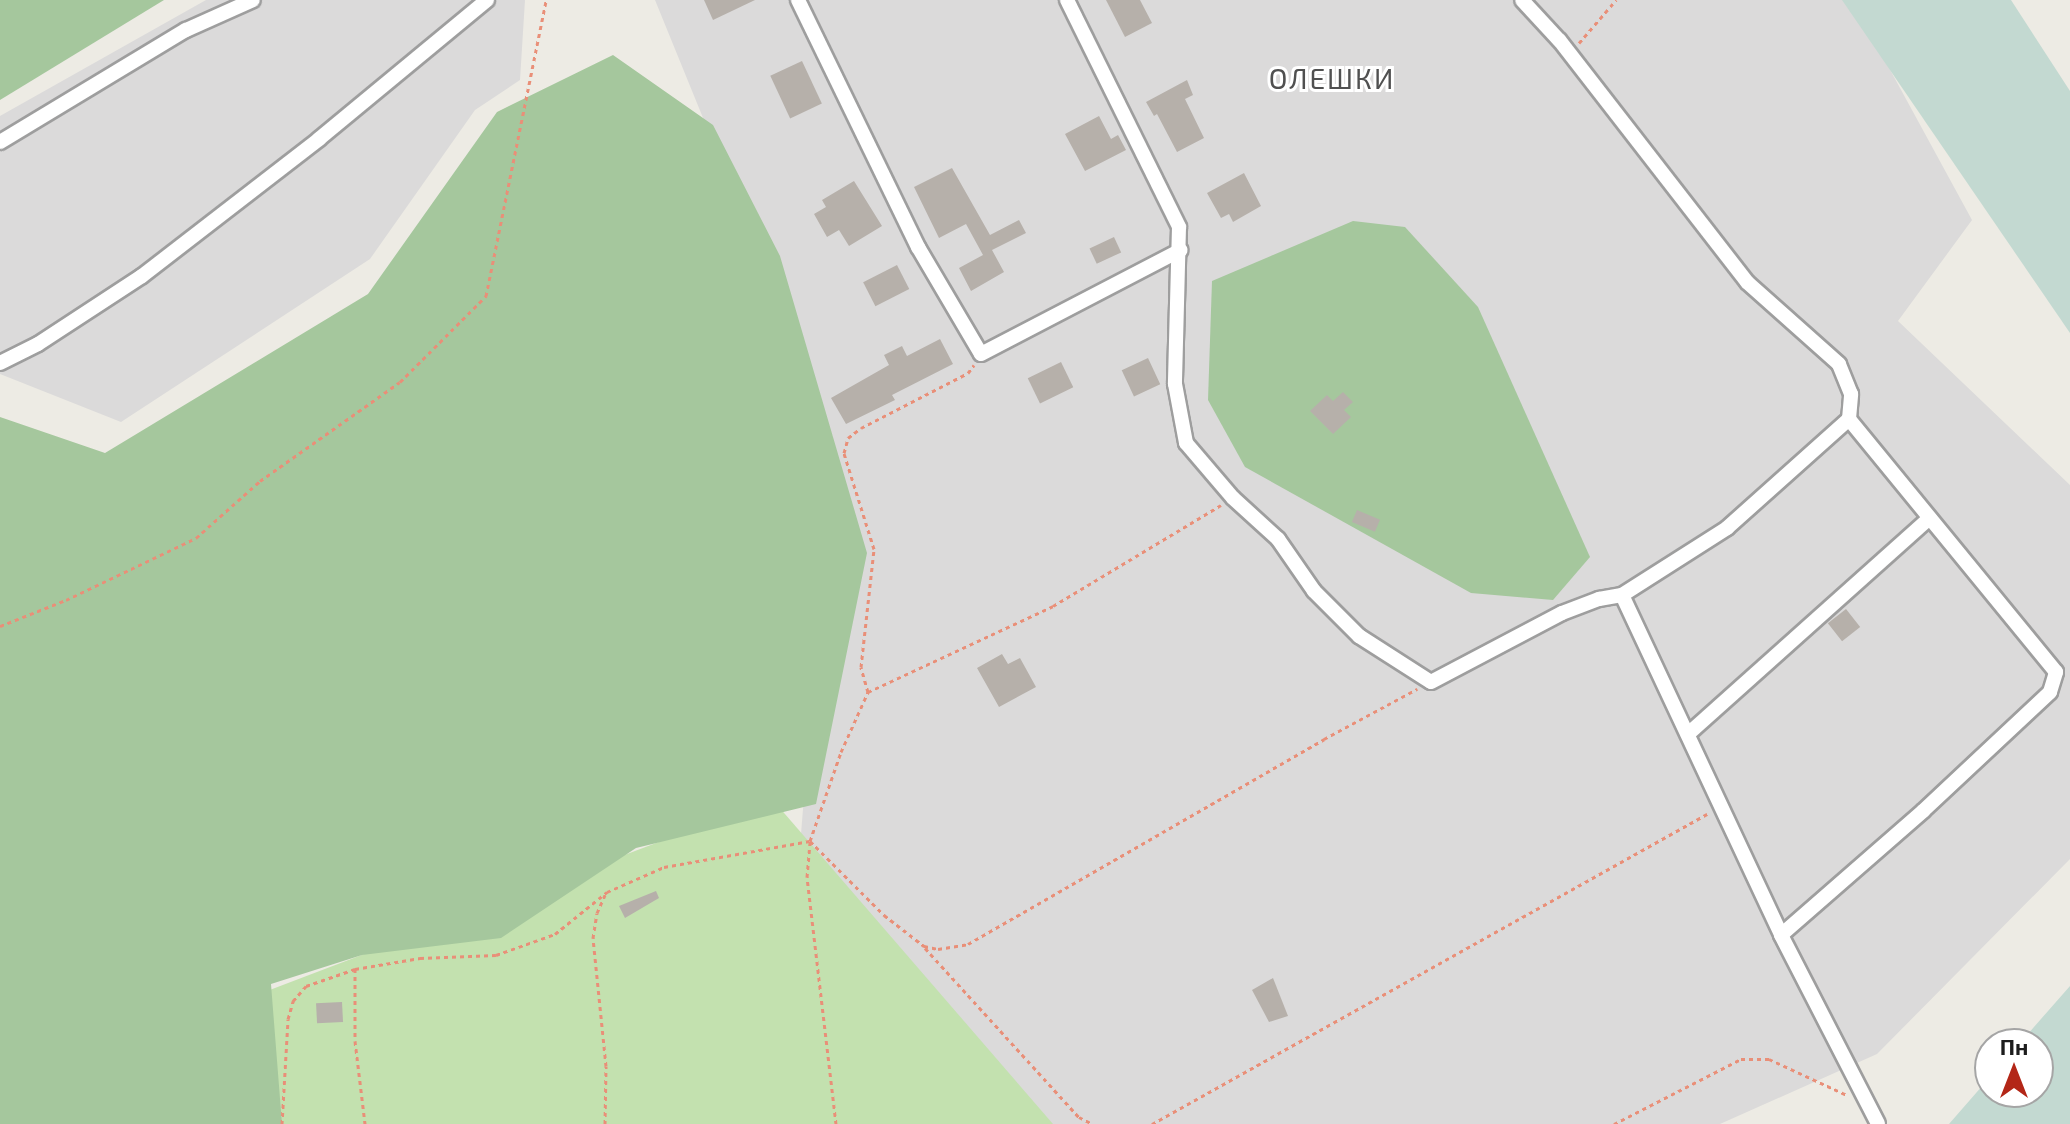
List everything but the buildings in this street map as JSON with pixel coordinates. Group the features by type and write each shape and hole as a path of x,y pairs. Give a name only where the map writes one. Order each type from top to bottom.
{"street":[{"path":"0,142 186,30 253,0"},
{"path":"0,363 38,344 142,276 319,139 487,0"},
{"path":"798,0 918,247 981,354 1181,250"},
{"path":"1067,0 1179,227 1181,250 1175,384 1186,443 1233,498 1278,539 1314,591 1359,636 1431,682 1562,613 1599,599 1622,595 1727,528 1849,419 1851,394 1839,364 1747,282 1570,53 1522,0"},
{"path":"1781,935 1923,811 2050,692 2056,672 1849,419"},
{"path":"1688,734 1930,518"},
{"path":"1622,595 1781,935 1878,1124"}],"path":[{"path":"0,626 66,600 196,538 260,481 400,382 486,296 546,0"},
{"path":"1570,53 1616,0"},
{"path":"836,1124 807,877 810,841 841,752 868,692 861,667 874,549 844,453 848,438 968,373 981,354"},
{"path":"868,692 1053,606 1233,498"},
{"path":"924,946 938,949 968,944 1324,739 1431,682"},
{"path":"1152,1124 1687,822 1708,813 1726,812"},
{"path":"810,841 884,915 924,946 1079,1117 1093,1124"},
{"path":"282,1124 288,1019 293,1001 306,986 355,969 420,958 496,955 555,934 607,892 664,867 810,841"},
{"path":"605,1124 606,1066 593,938 597,913 607,892"},
{"path":"355,969 355,1041 365,1124"},
{"path":"1614,1124 1741,1059 1769,1059 1869,1105"}],"shaded area":[{"path":"206,0 525,0 520,80 475,110 370,259 121,422 0,374 0,116"},
{"path":"655,0 1852,0 1972,220 1898,321 2070,485 2070,859 1877,1054 1720,1124 1052,1124 801,834 833,437"},
{"path":"1842,0 2011,0 2070,91 2070,333"},
{"path":"2070,986 2070,1124 1949,1124 1974,1095 1974,1108 2054,1108 2054,1028 2033,1028"}],"green space":[{"path":"0,0 164,0 0,100"},
{"path":"613,55 713,125 780,256 867,553 816,804 636,848 501,938 362,955 271,984 282,1124 0,1124 0,417 105,453 368,294 497,112"},
{"path":"1353,221 1405,227 1478,307 1590,557 1553,600 1471,593 1245,467 1208,400 1212,281"},
{"path":"772,799 1053,1124 0,1124 46,1075"}],"district":[{"name":"ОЛЕШКИ","path":"1332,78"}]}
